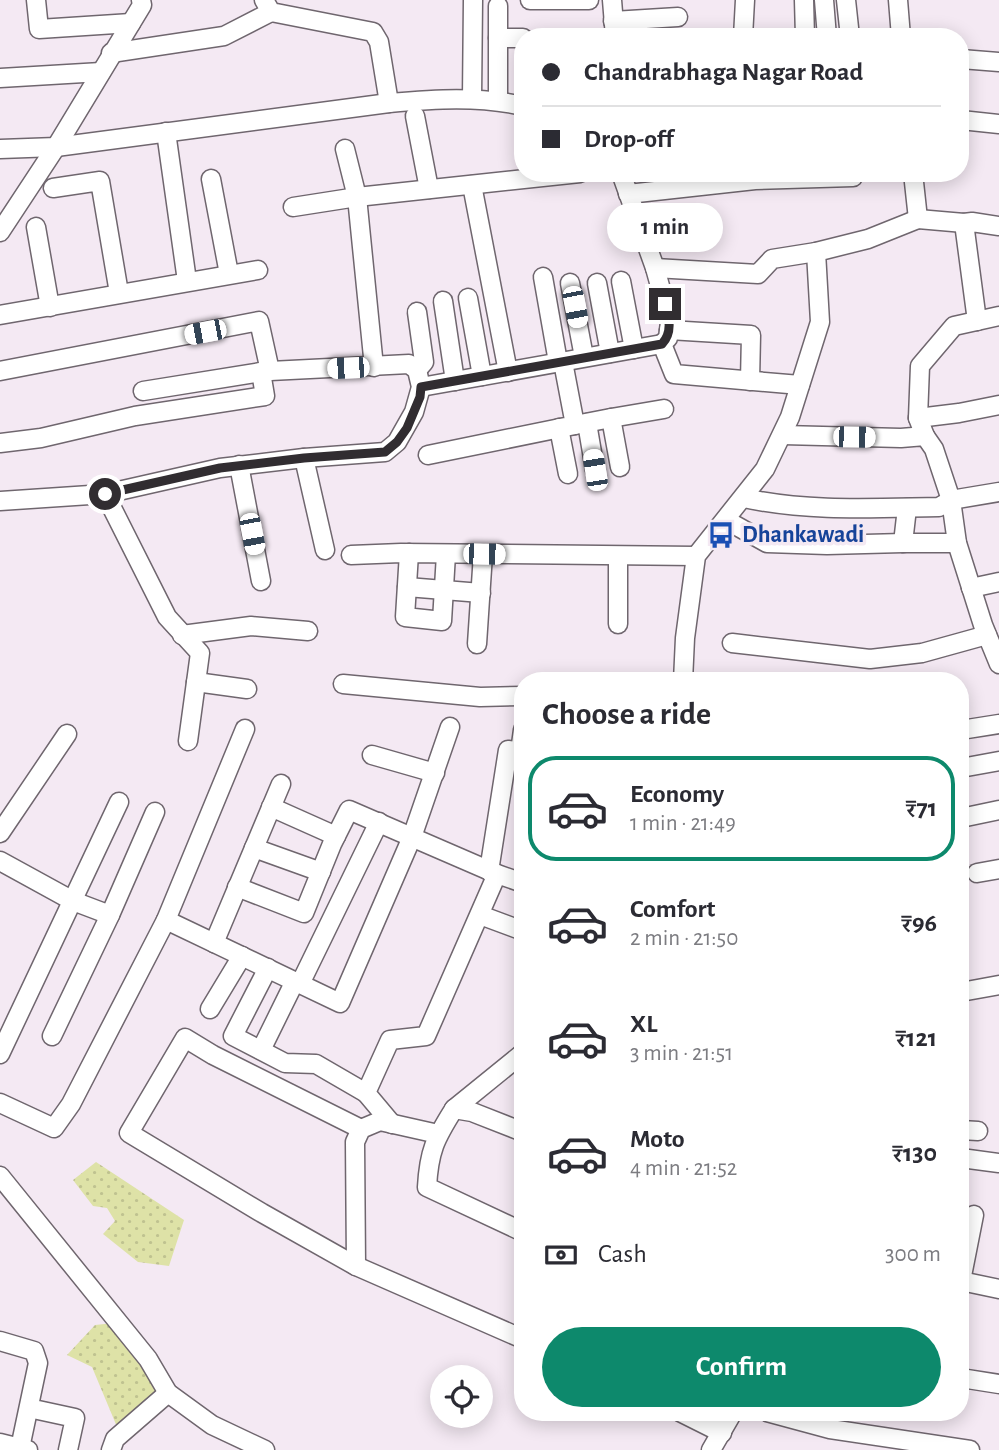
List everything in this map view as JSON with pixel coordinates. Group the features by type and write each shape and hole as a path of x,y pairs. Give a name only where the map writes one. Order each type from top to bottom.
{"street":[{"path":"36,0 39,29 131,23"},
{"path":"0,232 102,72 142,5 141,0"},
{"path":"472,98 473,0"},
{"path":"530,0 589,0"},
{"path":"612,0 614,28"},
{"path":"743,28 745,0"},
{"path":"804,0 805,28"},
{"path":"824,0 826,28"},
{"path":"846,0 849,28"},
{"path":"898,0 900,28"},
{"path":"111,53 224,36 268,6 373,32 379,42 389,103"},
{"path":"498,6 498,100"},
{"path":"619,28 678,17"},
{"path":"498,38 514,38"},
{"path":"969,60 999,62"},
{"path":"0,78 102,72"},
{"path":"0,149 56,147 389,103 472,98 514,104"},
{"path":"415,116 429,190"},
{"path":"969,121 999,124"},
{"path":"166,132 187,281"},
{"path":"345,149 357,197 374,367"},
{"path":"211,179 229,274"},
{"path":"293,207 357,197 514,180"},
{"path":"53,188 100,181 119,293"},
{"path":"624,182 655,268 670,322 665,337 674,374 800,385"},
{"path":"628,194 698,182"},
{"path":"915,182 918,219"},
{"path":"472,185 508,372"},
{"path":"655,268 758,274 772,259 868,239 918,219 999,226"},
{"path":"964,223 977,321"},
{"path":"36,227 50,307"},
{"path":"683,672 696,556 765,469 783,435 800,385 820,321 816,251"},
{"path":"0,315 258,270"},
{"path":"543,277 574,425 595,470"},
{"path":"621,281 634,349"},
{"path":"570,283 584,358"},
{"path":"597,283 610,353"},
{"path":"468,298 482,376"},
{"path":"443,301 455,381"},
{"path":"0,500 105,494 239,465 385,452 392,448 407,428 415,412 424,362 417,312"},
{"path":"999,316 954,326 920,366 918,418 934,449 951,500 957,543 999,664"},
{"path":"0,372 259,321 266,371 265,396 135,416 41,438 0,443"},
{"path":"419,379 455,381 508,372 634,349 665,337 751,335 750,381"},
{"path":"143,391 266,371 409,364 419,379"},
{"path":"918,418 999,405"},
{"path":"428,455 664,409"},
{"path":"611,418 620,467"},
{"path":"568,474 574,425"},
{"path":"783,435 901,438 925,436"},
{"path":"304,458 325,550"},
{"path":"239,465 261,581"},
{"path":"744,498 771,504 837,508 939,508 951,500 999,492"},
{"path":"105,494 167,617 200,653 188,741"},
{"path":"903,543 907,508"},
{"path":"726,520 766,543 957,543"},
{"path":"351,555 409,553 696,556"},
{"path":"409,553 405,617 442,621 446,554"},
{"path":"477,644 484,554"},
{"path":"618,557 618,624"},
{"path":"971,588 999,582"},
{"path":"407,587 481,593"},
{"path":"182,635 251,626 308,631"},
{"path":"732,643 870,659 922,653 987,635"},
{"path":"196,682 247,689"},
{"path":"343,684 480,697 514,696"},
{"path":"969,729 999,724"},
{"path":"166,920 341,1003 412,837 450,727"},
{"path":"0,1103 54,1128 71,1104 166,920 245,729"},
{"path":"3,821 67,734"},
{"path":"366,1093 390,1040 426,1036 480,915 493,872 508,750 514,751"},
{"path":"372,755 435,773"},
{"path":"969,767 999,761"},
{"path":"214,943 281,784"},
{"path":"0,1054 4,1035 73,901 119,802"},
{"path":"271,807 336,836"},
{"path":"237,887 304,913 349,810 514,880"},
{"path":"969,816 999,810"},
{"path":"52,1036 110,915 155,812"},
{"path":"261,1050 379,822"},
{"path":"254,848 321,872"},
{"path":"0,861 73,901 110,915"},
{"path":"977,873 999,869"},
{"path":"480,915 514,928"},
{"path":"210,1009 242,956"},
{"path":"268,968 233,1036 285,1063 316,1064 366,1093 392,1124"},
{"path":"969,991 999,985"},
{"path":"361,1129 213,1055 185,1038 129,1133 356,1266 514,1335"},
{"path":"514,1061 454,1109 438,1134 428,1160 426,1187 514,1228"},
{"path":"454,1109 472,1112 514,1128"},
{"path":"356,1266 355,1142 361,1129 380,1121 438,1134"},
{"path":"969,1159 999,1163"},
{"path":"0,1176 148,1359 168,1393 212,1425 265,1450"},
{"path":"969,1240 974,1215"},
{"path":"969,1283 999,1289"},
{"path":"0,1341 34,1351 38,1363 24,1449 0,1443"},
{"path":"969,1379 999,1384"},
{"path":"111,1450 115,1439 168,1393"},
{"path":"38,1410 75,1418 68,1450"},
{"path":"698,1421 722,1433"},
{"path":"710,1450 728,1421"},
{"path":"800,1421 869,1443 970,1450"}],"green space":[{"path":"96,1162 184,1220 169,1266 138,1262 103,1234 115,1221 107,1208 93,1206 73,1180"},
{"path":"114,1323 163,1392 120,1434 92,1367 67,1355 95,1325"}],"place":[{"name":"Dhankawadi","path":"721,535"}],"route":[{"path":"105,494 220,468 385,452 392,448 407,428 415,412 421,387 662,344 667,338 670,322 665,304"}]}
